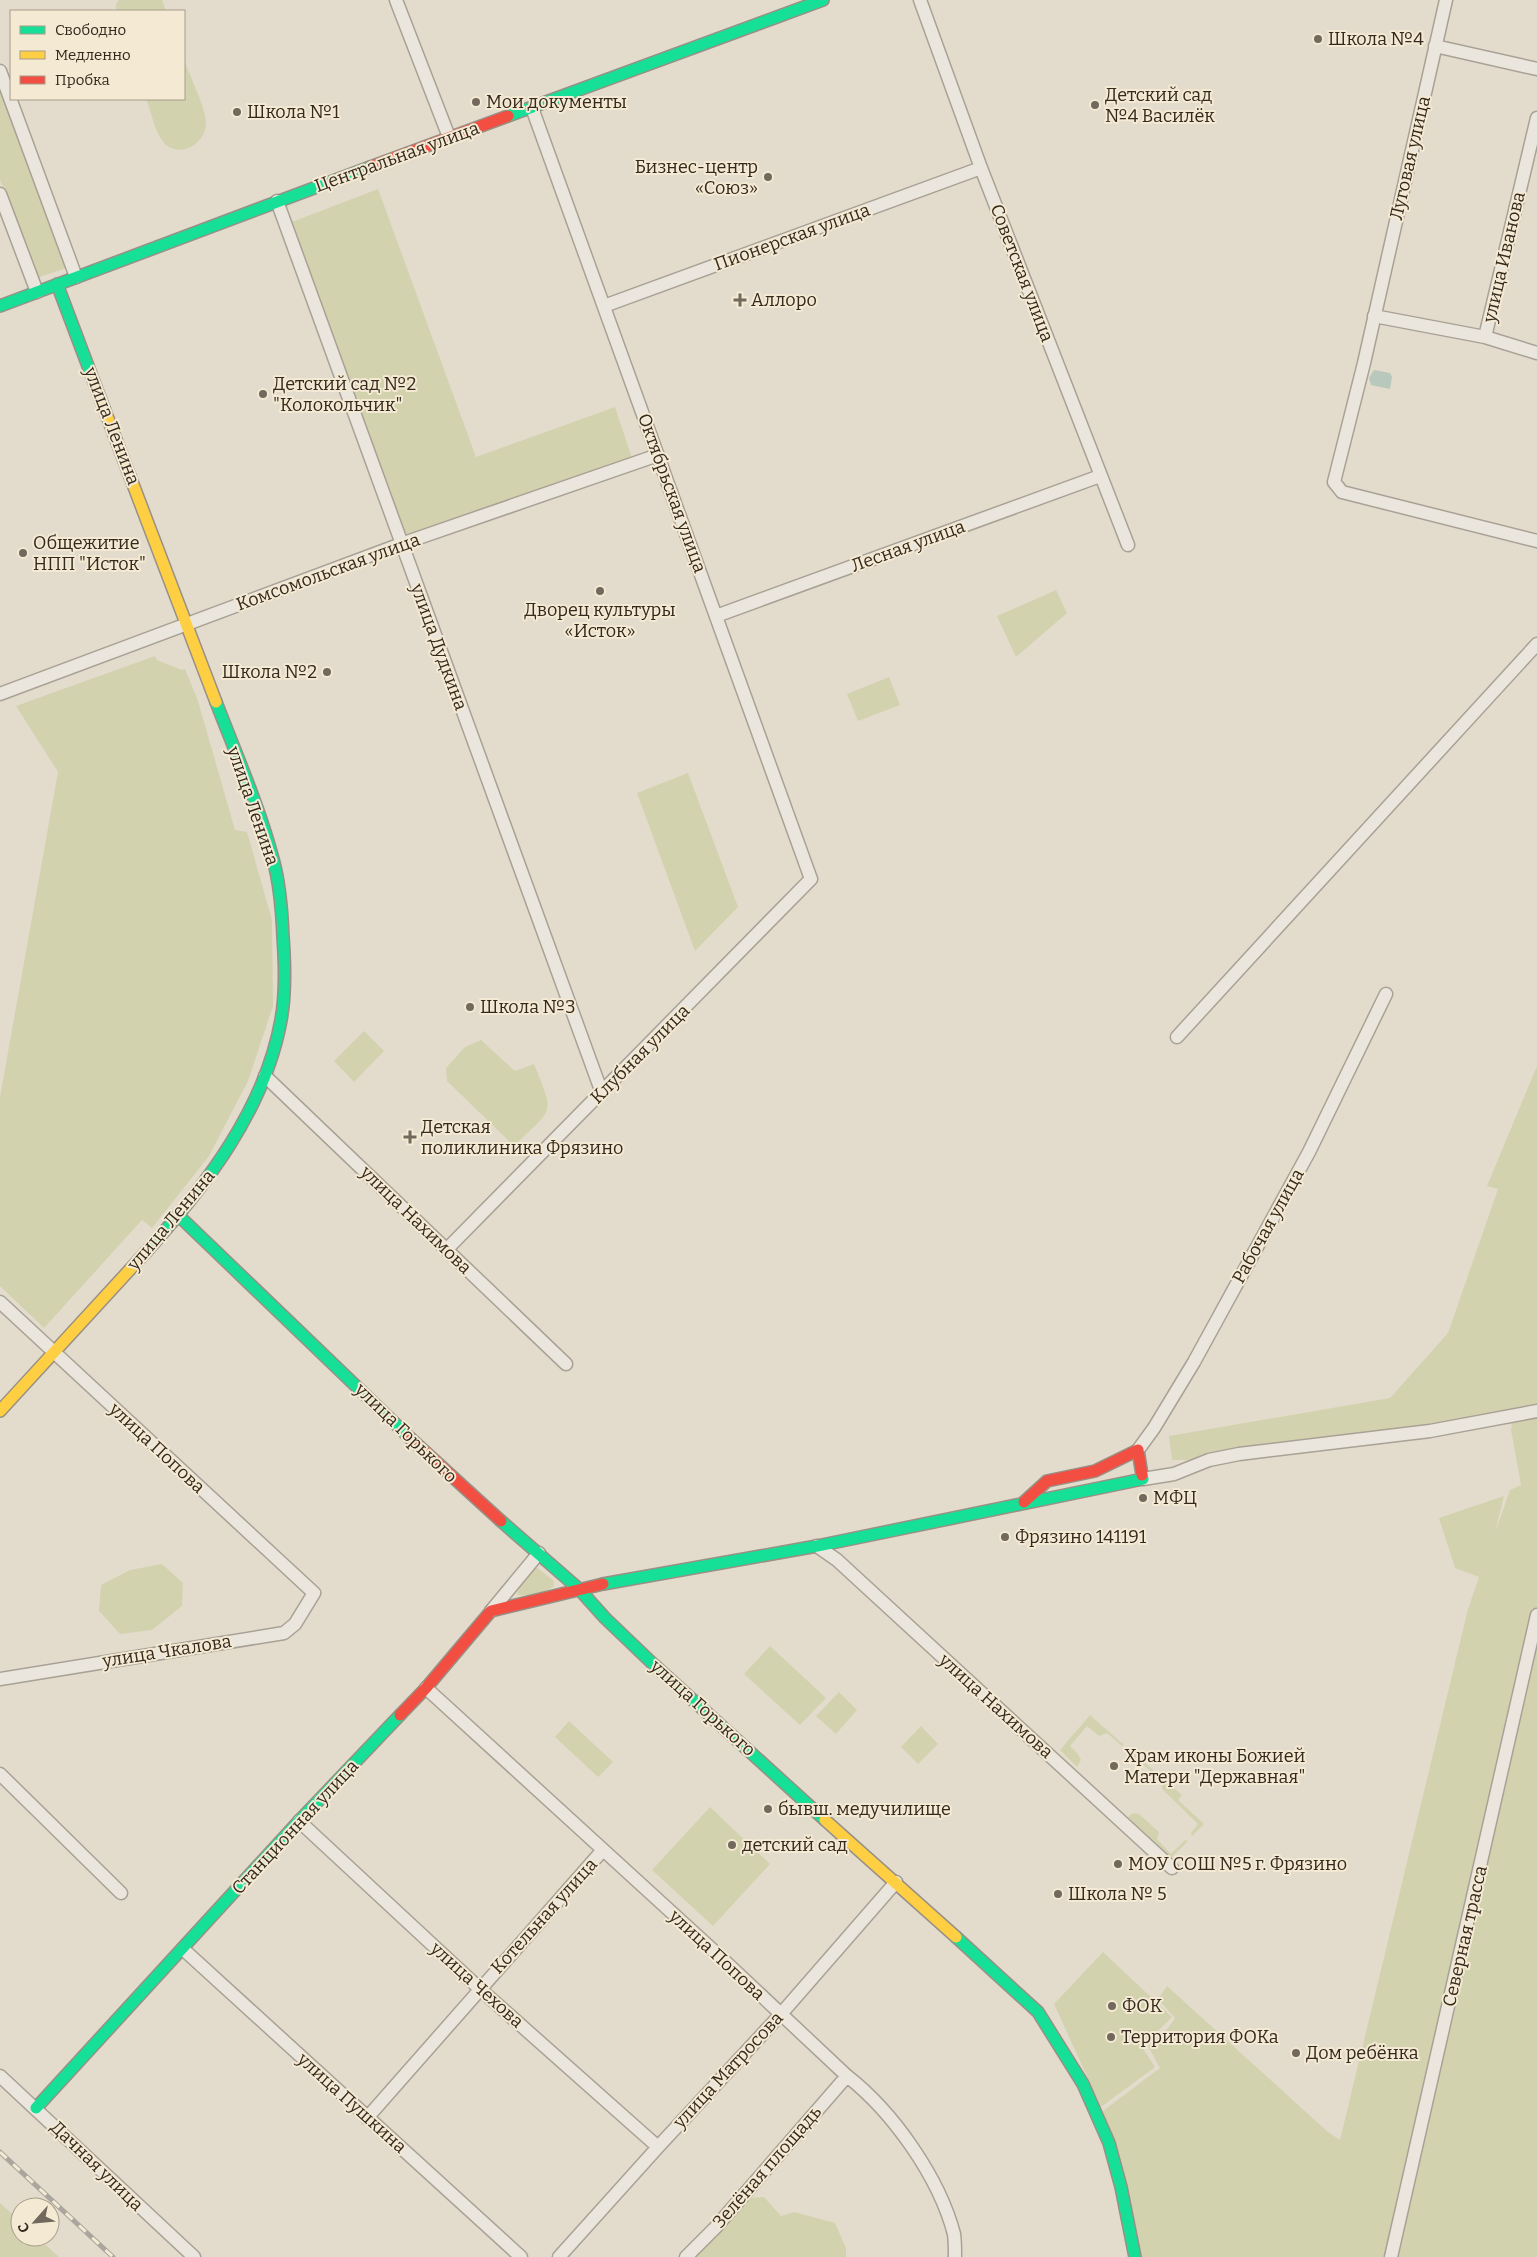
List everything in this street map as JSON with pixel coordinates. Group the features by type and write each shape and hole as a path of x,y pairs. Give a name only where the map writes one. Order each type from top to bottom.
{"street":[{"path":"396,0 449,137"},
{"name":"Центральная улица","path":"0,306 449,137 823,0"},
{"name":"Советская улица","path":"920,0 981,168 1128,546"},
{"name":"Луговая улица","path":"1446,0 1364,363 1334,482 1342,492 1537,540"},
{"path":"1435,46 1537,69"},
{"path":"0,71 10,98"},
{"path":"11,100 76,277"},
{"name":"Октябрьская улица","path":"532,108 811,879"},
{"name":"улица Иванова","path":"1485,336 1537,118"},
{"name":"Пионерская улица","path":"604,306 981,168"},
{"path":"0,194 37,292"},
{"name":"улица Дудкина","path":"277,201 602,1093"},
{"name":"улица Ленина","path":"0,1411 179,1216 232,1140 265,1076 281,1020 285,964 282,911 273,859 187,624 57,284"},
{"path":"1374,316 1485,336 1537,353"},
{"name":"Комсомольская улица","path":"0,694 401,544 658,455"},
{"name":"Лесная улица","path":"716,616 1100,476"},
{"path":"1178,1038 1537,644"},
{"name":"Клубная улица","path":"447,1249 811,879"},
{"name":"Рабочая улица","path":"1138,1450 1154,1428 1194,1362 1309,1152 1386,994"},
{"name":"улица Нахимова","path":"265,1076 566,1364"},
{"name":"улица Горького","path":"179,1216 295,1329 467,1490 579,1589 605,1618 652,1662 1038,2012 1063,2048 1092,2100 1115,2162 1135,2257"},
{"name":"улица Попова","path":"0,1302 314,1593"},
{"path":"491,1611 579,1589 818,1546 1024,1502 1174,1474 1210,1460 1239,1454 1430,1431 1537,1412"},
{"path":"1024,1502 1047,1481 1094,1470 1138,1450 1143,1479"},
{"name":"улица Нахимова","path":"818,1546 837,1560 1172,1868"},
{"path":"491,1611 539,1553"},
{"name":"улица Чкалова","path":"0,1679 284,1633 295,1624 314,1593"},
{"name":"Станционная улица","path":"36,2108 299,1821 426,1688 491,1611"},
{"name":"Северная трасса","path":"1392,2257 1537,1615"},
{"name":"улица Попова","path":"426,1688 847,2076 867,2092 918,2154 938,2194 954,2235 955,2257"},
{"path":"0,1774 121,1893"},
{"name":"улица Чехова","path":"299,1821 480,1989 658,2147"},
{"name":"Котельная улица","path":"367,2118 602,1851"},
{"name":"улица Матросова","path":"559,2257 781,2014 896,1882"},
{"name":"улица Пушкина","path":"183,1949 521,2257"},
{"name":"Дачная улица","path":"0,2076 194,2257"},
{"name":"Зелёная площадь","path":"686,2257 715,2228 847,2076"}],"green space":[{"path":"119,0 162,0 166,10 116,10 116,4"},
{"path":"185,62 205,115 205,130 196,143 182,150 167,146 156,130 146,100 185,100"},
{"path":"0,85 69,267 37,278 0,180"},
{"path":"378,189 476,457 615,407 632,458 405,537 292,222"},
{"path":"1056,590 1067,613 1016,657 997,616"},
{"path":"155,656 157,660 182,670 185,669 198,701 235,830 247,832 272,920 273,1006 248,1081 209,1156 152,1228 142,1220 44,1328 0,1286 0,1097 58,772 16,706"},
{"path":"889,677 900,705 858,721 847,694"},
{"path":"688,773 738,907 695,951 637,793"},
{"path":"364,1031 384,1051 354,1082 334,1061"},
{"path":"481,1040 515,1071 534,1064 545,1093 547,1110 543,1117 514,1146 447,1081 446,1068 465,1047"},
{"path":"1537,1066 1537,2257 1141,2257 1103,2111 1160,2068 1148,2046 1168,2028 1175,2018 1158,1999 1167,1986 1328,2132 1340,2140 1468,1609 1479,1577 1455,1568 1439,1518 1504,1496 1495,1533 1510,1490 1521,1485 1511,1430 1513,1417 1209,1460 1172,1460 1169,1436 1390,1398 1448,1333 1498,1189 1487,1186"},
{"path":"162,1564 183,1583 182,1606 152,1630 120,1634 99,1611 101,1585 130,1570"},
{"path":"536,1567 553,1580 554,1586 537,1594 518,1595 517,1593 525,1577"},
{"path":"770,1646 826,1698 800,1725 744,1674"},
{"path":"839,1692 857,1710 836,1734 816,1716"},
{"path":"1090,1715 1124,1745 1122,1746 1107,1733 1099,1736 1087,1726 1070,1746 1081,1760 1077,1767 1060,1750"},
{"path":"569,1721 613,1762 598,1777 555,1737"},
{"path":"921,1726 938,1744 918,1764 901,1747"},
{"path":"1129,1749 1182,1795 1178,1800 1204,1824 1192,1836 1191,1833 1198,1824 1162,1789 1161,1780 1128,1752"},
{"path":"710,1807 770,1864 713,1926 652,1870"},
{"path":"1133,1813 1139,1814 1159,1832 1157,1839 1171,1854 1185,1840 1188,1841 1171,1858 1128,1817"},
{"name":"Территория ФОКа","path":"1103,1952 1172,2017 1142,2047 1155,2067 1101,2107 1054,2004"},
{"path":"764,2197 781,2216 794,2212 835,2223 846,2248 846,2257 695,2257 747,2198"},
{"path":"0,2203 10,2212 10,2247 48,2247 59,2257 0,2257"}],"shaded area":[{"path":"1374,370 1390,373 1392,377 1390,389 1371,385 1369,378"}],"railway":[{"path":"0,2152 113,2257"}],"traffic: fast":[{"path":"508,116 823,0"},
{"path":"0,306 370,167"},
{"path":"57,284 94,382"},
{"path":"146,1252 190,1201 230,1145 247,1115 273,1053 283,1010 284,958 281,907 275,868 254,800 216,702"},
{"path":"179,1216 410,1438"},
{"path":"603,1584 817,1546 1143,1479 1142,1475"},
{"path":"501,1521 579,1589 605,1618 652,1663 825,1820"},
{"path":"36,2108 299,1821 400,1715"},
{"path":"956,1937 1038,2012 1083,2084 1109,2143 1121,2187 1135,2257"}],"traffic: slow":[{"path":"94,382 216,702"},
{"path":"0,1411 146,1252"},
{"path":"825,1820 956,1937"}],"traffic: jam":[{"path":"370,167 508,116"},
{"path":"410,1438 501,1521"},
{"path":"1024,1502 1047,1481 1095,1471 1138,1450 1142,1475"},
{"path":"400,1715 426,1688 491,1611 603,1584"}],"place":[{"name":"Школа №4","path":"1318,39"},
{"name":"Мои документы","path":"476,102"},
{"name":"Детский сад №4 Василёк","path":"1095,105"},
{"name":"Школа №1","path":"237,112"},
{"name":"Бизнес-центр «Союз»","path":"768,177"},
{"name":"Аллоро","path":"740,300"},
{"name":"Детский сад №2 \"Колокольчик\"","path":"263,394"},
{"name":"Общежитие НПП \"Исток\"","path":"23,553"},
{"name":"Дворец культуры «Исток»","path":"600,591"},
{"name":"Школа №2","path":"327,672"},
{"name":"Школа №3","path":"470,1007"},
{"name":"Детская поликлиника Фрязино","path":"410,1137"},
{"name":"МФЦ","path":"1143,1498"},
{"name":"Фрязино 141191","path":"1005,1537"},
{"name":"Храм иконы Божией Матери \"Державная\"","path":"1114,1766"},
{"name":"бывш. медучилище","path":"768,1809"},
{"name":"детский сад","path":"732,1845"},
{"name":"МОУ СОШ №5 г. Фрязино","path":"1118,1864"},
{"name":"Школа № 5","path":"1058,1894"},
{"name":"ФОК","path":"1112,2006"},
{"name":"Территория ФОКа","path":"1111,2037"},
{"name":"Дом ребёнка","path":"1296,2053"}]}
